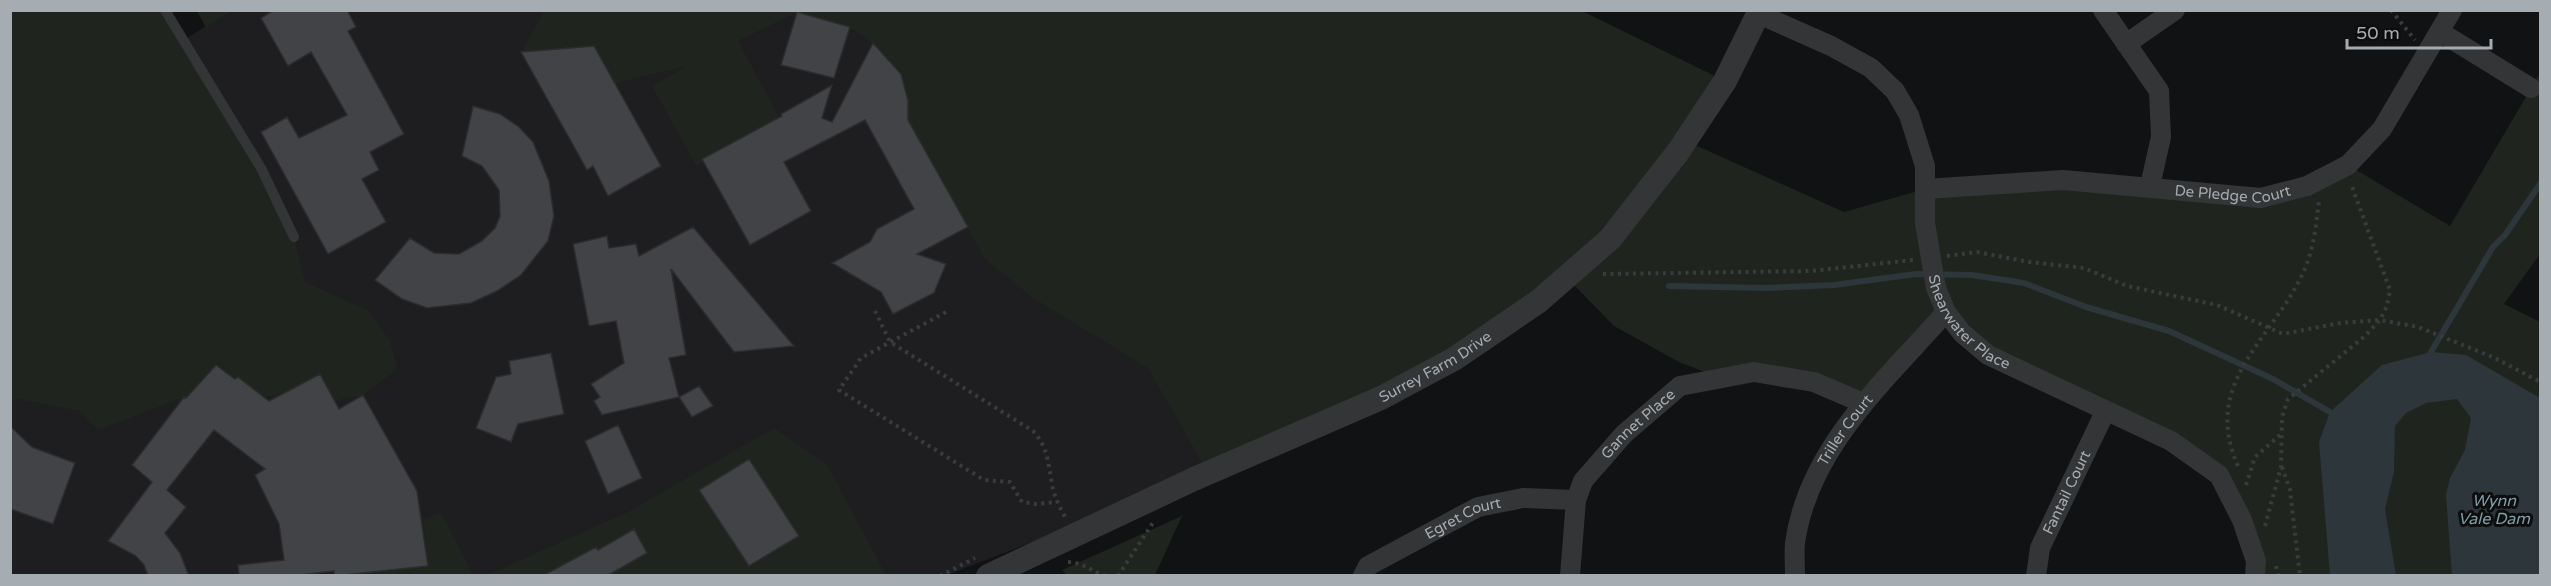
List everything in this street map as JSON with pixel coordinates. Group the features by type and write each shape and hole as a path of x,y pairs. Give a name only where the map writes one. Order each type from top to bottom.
{"street":[{"path":"2103,10 2159,91 2161,137 2150,186"},
{"path":"2126,44 2175,10"},
{"name":"De Pledge Court","path":"1926,189 2063,180 2130,187 2150,186 2196,193 2262,198 2307,186 2348,165 2382,129 2452,10"},
{"name":"Shearwater Place","path":"1760,12 1871,68 1895,91 1909,115 1920,142 1925,166 1925,223 1936,288 1946,312 1962,333 1988,355 2105,412 2171,441 2219,476 2242,520 2256,561 2255,576"},
{"name":"Surrey Farm Drive","path":"988,576 1073,535 1381,398 1454,359 1539,301 1610,239 1678,152 1725,81 1760,12"},
{"path":"2440,32 2531,88"},
{"name":"Triller Court","path":"1796,576 1795,543 1812,482 1863,403 1946,312"},
{"name":"Gannet Place","path":"1570,576 1576,500 1583,481 1624,434 1680,386 1754,372 1814,381 1863,403"},
{"name":"Fantail Court","path":"2036,576 2040,548 2105,412"},
{"name":"Egret Court","path":"1363,576 1368,566 1478,507 1522,498 1576,500"}],"lane":[{"path":"165,10 261,168 294,237"}],"path":[{"path":"2391,10 2426,55"},
{"path":"2260,523 2264,532 2281,465 2280,434 2282,417 2288,399 2365,336 2380,320 2387,306 2390,290 2351,187 2348,165"},
{"path":"2250,494 2229,447 2226,415 2232,387 2249,353 2268,329 2302,275 2316,239 2322,178"},
{"path":"1602,274 1811,271 1931,260 1977,252 2029,262 2084,268 2127,286 2217,305 2283,334 2340,323 2380,320 2418,327 2495,358 2541,382"},
{"path":"875,310 890,342 1033,431 1042,441 1048,455 1057,502 1073,535"},
{"path":"946,312 861,358 840,390 984,480 1010,482 1022,502 1036,504 1057,502"},
{"path":"2246,485 2255,457 2280,434"},
{"path":"2281,465 2290,490 2300,576"},
{"path":"1118,576 1156,518"},
{"path":"1063,563 1072,562 1086,566 1093,572 1106,576"},
{"path":"2275,563 2278,576"}],"shaded area":[{"path":"231,10 1580,10 1194,479 947,575 11,576 10,11 184,40"},
{"path":"545,10 1580,10 1725,81 1610,239 1454,359 1208,473 1148,368 1033,298 985,259 903,112 908,111 907,98 898,73 882,52 861,35 838,23 797,12 738,41 780,119 696,165 652,86 687,66 615,83 594,46 521,52"},
{"path":"11,11 164,11 261,168 294,237 305,282 369,311 390,341 397,369 363,395 334,401 288,391 264,398 216,365 199,383 197,407 184,397 98,430 80,411 18,399 11,402"},
{"path":"197,11 231,11 206,27"},
{"path":"2540,73 2540,254 2504,304 2540,322 2540,575 2255,575 2219,475 1988,355 1947,312 1863,403 1814,382 1721,378 1679,362 1614,326 1574,285 1695,145 1844,212 1925,189 2063,180 2261,198 2348,165 2450,226"},
{"path":"774,428 827,465 886,575 485,576 630,511"},
{"path":"441,513 473,575 335,576 428,566 423,519"},
{"path":"1182,516 1155,575 1067,575 1062,570"}],"water":[{"name":"Wynn Vale Dam","path":"2431,352 2466,355 2540,398 2540,575 2452,575 2446,495 2450,478 2465,450 2471,418 2457,399 2426,403 2406,413 2395,426 2394,472 2385,509 2396,575 2330,575 2319,442 2330,412 2382,365"}],"building":[{"path":"274,10 347,10 356,27 348,31 404,134 370,152 379,170 362,179 386,222 328,254 261,132 287,117 299,138 347,115 311,52 288,66 261,18"},
{"path":"797,12 850,27 834,78 781,65"},
{"path":"873,43 901,74 908,100 908,120 968,227 917,254 946,264 934,293 893,314 881,292 832,263 870,242 877,229 914,209 865,120 784,162 811,211 750,245 702,159 782,116 781,114 832,85 822,118 832,122"},
{"path":"594,46 661,166 608,196 593,166 587,170 521,52"},
{"path":"473,106 500,114 519,127 533,142 549,181 554,216 548,241 521,275 497,291 471,303 427,308 402,299 375,280 410,238 434,253 459,254 482,241 495,228 500,216 499,190 482,166 462,156"},
{"path":"693,227 794,346 734,352 671,269 686,355 669,358 679,397 602,415 594,401 600,397 591,384 624,363 616,321 589,326 573,244 607,236 609,248 636,244 639,256"},
{"path":"551,353 564,414 518,424 511,442 476,428 496,377 511,374 509,361"},
{"path":"216,365 235,379 238,377 269,401 320,374 339,409 363,395 417,491 428,566 334,576 334,571 292,576 239,576 238,565 284,560 279,524 255,475 265,469 214,430 167,490 186,507 165,533 180,553 189,576 148,576 144,565 136,556 108,541 152,482 132,465 184,397 186,398"},
{"path":"699,386 713,406 692,417 679,397"},
{"path":"618,425 642,478 608,494 585,441"},
{"path":"10,426 32,447 75,463 53,524 10,509"},
{"path":"749,459 799,536 749,566 699,490"},
{"path":"634,529 647,553 607,576 542,576 596,547 598,550"}],"waterway":[{"path":"2431,352 2493,247 2505,235 2540,184"},
{"path":"1669,286 1767,288 1834,285 1916,274 1972,275 2024,283 2086,307 2169,331 2273,379 2330,412"}]}
